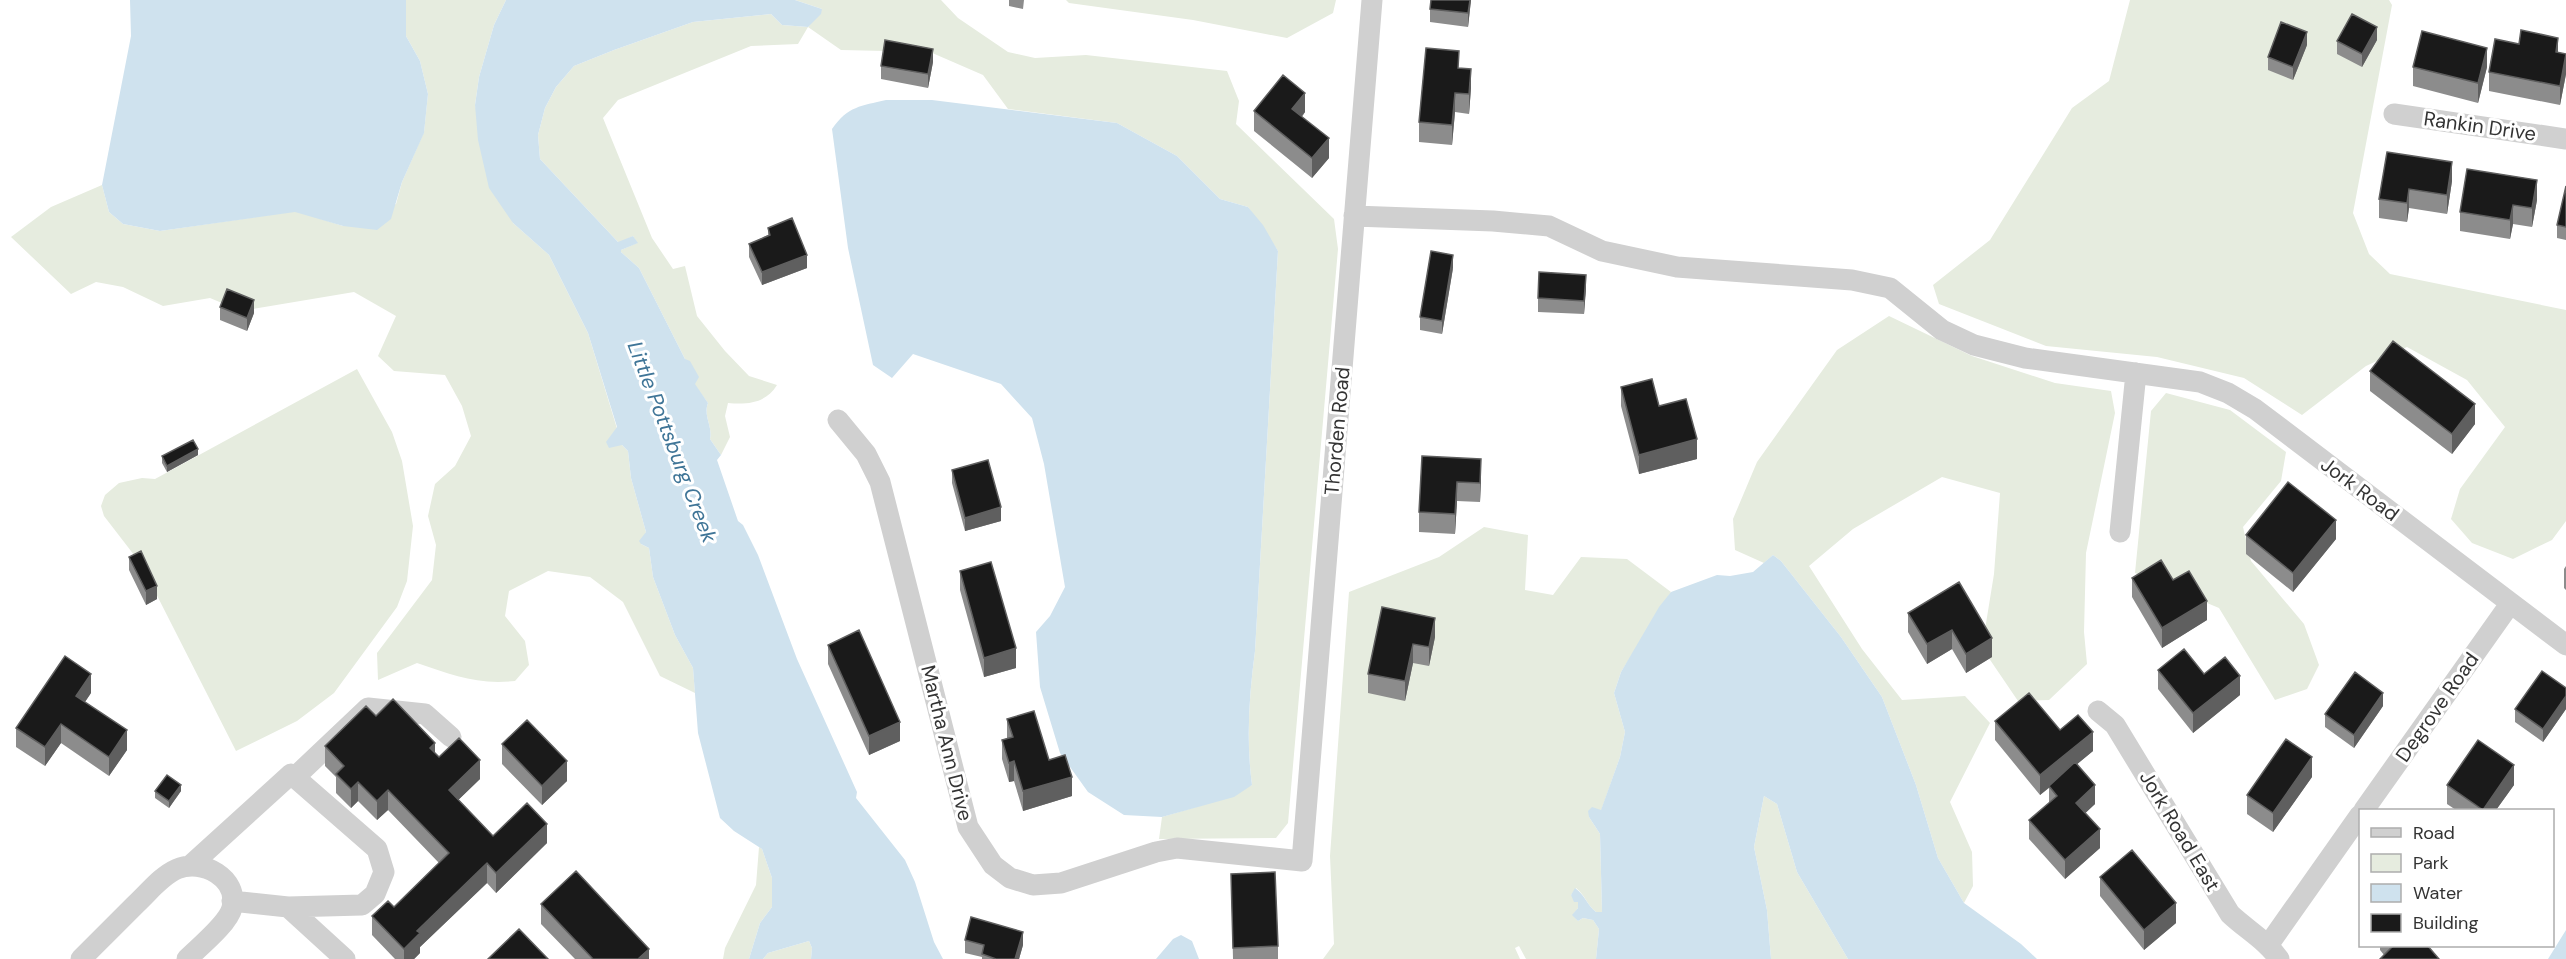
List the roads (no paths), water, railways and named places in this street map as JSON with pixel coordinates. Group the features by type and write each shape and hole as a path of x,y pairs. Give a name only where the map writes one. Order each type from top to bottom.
{"street":[{"name":"Thorden Road","path":"1302,861 1371,0"},
{"name":"Rankin Drive","path":"2394,114 2566,139"},
{"name":"Jork Road","path":"1354,216 1493,221 1549,226 1602,251 1677,267 1852,280 1890,288 1942,330 1974,345 2025,358 2200,382 2228,393 2255,409 2566,645"},
{"path":"2120,532 2136,373"},
{"name":"Martha Ann Drive","path":"838,420 866,454 880,482 968,826 993,865 1010,878 1033,885 1060,883 1156,852 1177,848 1302,861"},
{"name":"Degrove Road","path":"2365,809 2510,604"},
{"path":"295,777 368,708 425,714 451,737"},
{"name":"Jork Road East","path":"2098,711 2115,725 2230,914 2274,951"},
{"path":"89,956 164,877 192,864 291,774 376,849 384,872 375,894 362,905 288,908 232,901"},
{"path":"2274,951 2359,818"},
{"path":"187,959 226,920 232,909 227,884 206,866 192,864"},
{"path":"288,908 345,959"}],"water":[{"path":"130,0 406,0 406,36 420,61 428,94 424,133 402,182 391,219 377,230 343,226 295,212 160,231 123,224 109,212 102,185 131,36"},
{"name":"Little Pottsburg Creek","path":"506,0 795,0 822,9 821,14 808,27 782,25 771,14 693,22 574,66 556,87 545,108 538,135 540,159 618,242 633,236 638,243 621,252 639,268 685,359 690,361 699,377 695,384 708,403 710,439 721,455 717,460 738,521 743,525 758,555 797,659 857,792 856,798 905,860 915,882 934,942 943,959 811,959 812,948 809,941 768,953 763,959 749,959 760,923 772,907 772,878 762,849 734,831 720,818 698,733 693,668 675,635 653,577 649,548 639,541 646,532 631,478 628,451 622,445 609,448 606,442 617,427 588,333 549,255 513,223 489,188 478,140 475,105 479,77 494,25"},
{"path":"886,100 932,100 1117,123 1177,156 1220,199 1248,207 1263,225 1278,251 1255,651 1249,718 1252,785 1234,797 1162,817 1124,815 1088,792 1060,753 1040,687 1036,632 1050,616 1065,587 1044,464 1032,418 1001,384 913,354 892,378 873,365 848,248 832,129 850,111"},
{"path":"1773,555 1781,561 1841,637 1882,697 1916,785 1938,858 1964,903 2021,944 2037,959 1848,959 1797,872 1777,804 1764,796 1754,847 1767,910 1771,959 1596,959 1599,929 1593,920 1583,918 1578,921 1572,915 1578,908 1578,902 1574,902 1571,895 1575,888 1596,912 1602,912 1600,834 1589,817 1588,811 1592,807 1601,810 1620,757 1625,732 1614,693 1621,672 1659,607 1671,592 1717,575 1730,576 1753,572"},
{"path":"2566,930 2566,959 2548,959"},
{"path":"1181,935 1192,941 1199,959 1156,959 1173,939"}]}
